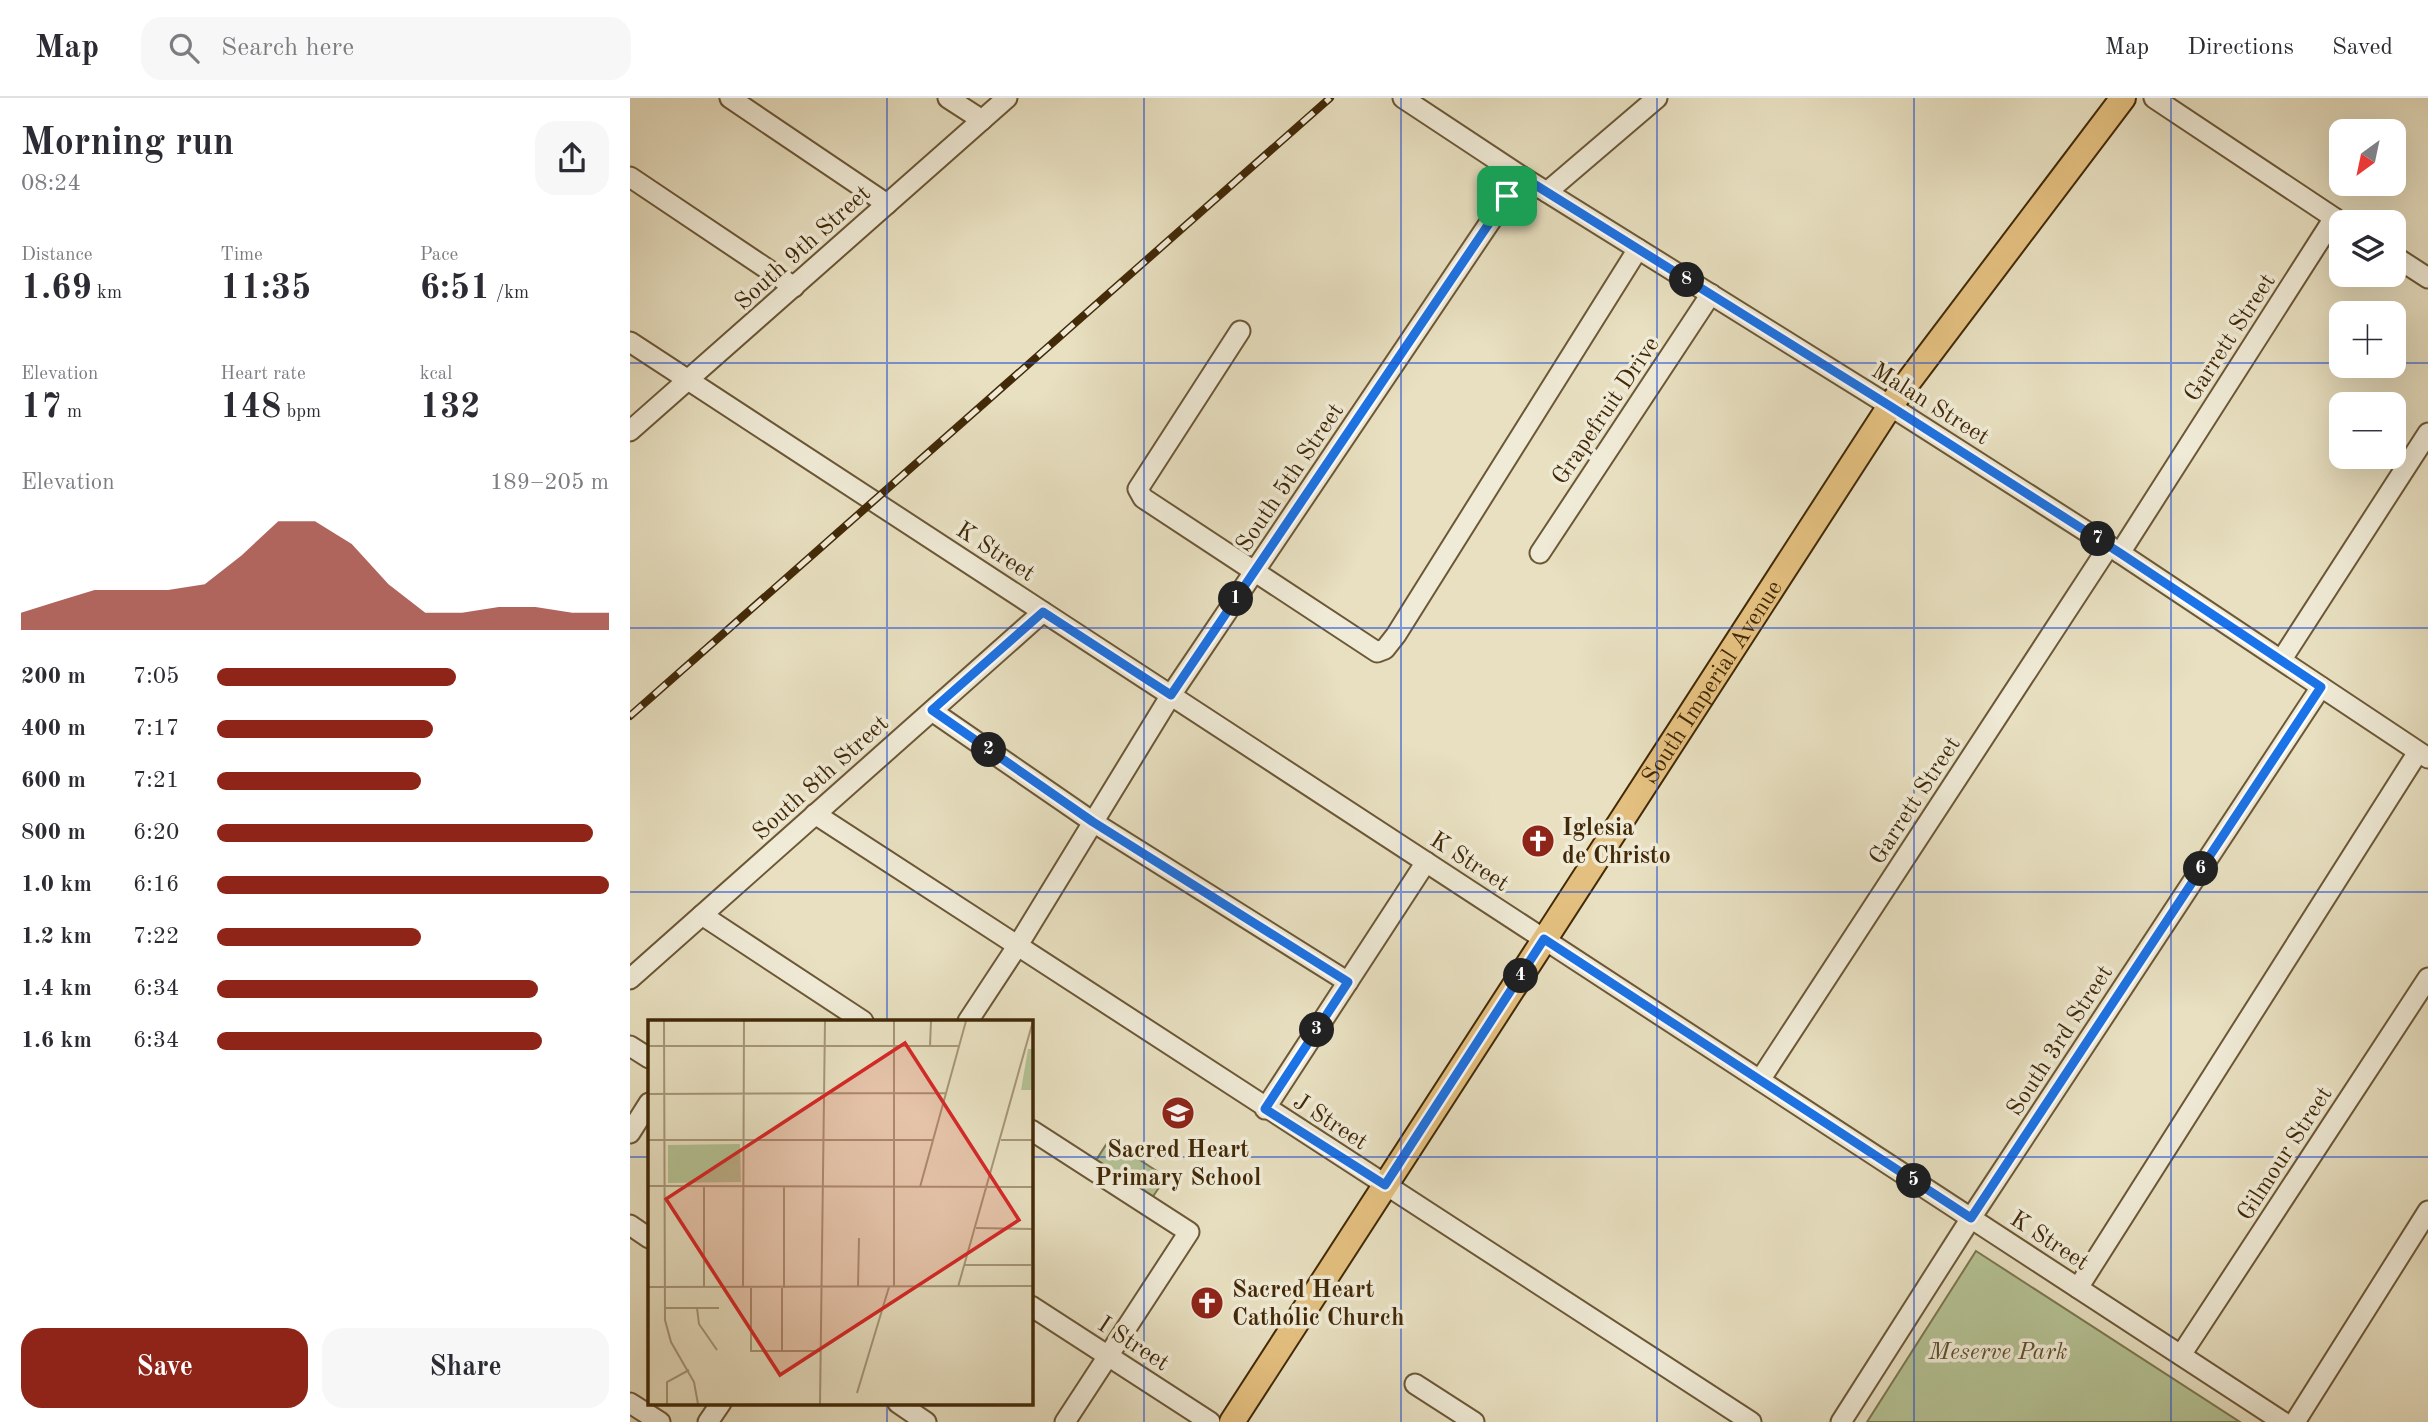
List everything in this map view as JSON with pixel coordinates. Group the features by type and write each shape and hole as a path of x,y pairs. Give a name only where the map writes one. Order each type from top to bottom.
{"main road":[{"name":"South Imperial Avenue","path":"1232,1422 1890,406 2123,98"}],"street":[{"path":"730,98 887,204"},
{"path":"948,98 982,120"},
{"name":"South 9th Street","path":"630,431 1007,98"},
{"name":"Malan Street","path":"1403,98 1546,192 1890,406 2114,550 2423,755"},
{"path":"1546,192 1657,98"},
{"path":"2154,98 2329,214"},
{"name":"South 5th Street","path":"969,1020 1018,945 1171,695 1521,176"},
{"path":"630,177 794,287"},
{"name":"Garrett Street","path":"1760,1080 2329,233"},
{"path":"1240,331 1139,489 1143,498 1377,652 1385,649 1638,249"},
{"path":"2406,264 2428,278"},
{"name":"Grapefruit Drive","path":"1539,553 1711,294"},
{"name":"K Street","path":"630,342 2283,1422"},
{"path":"2282,659 2428,433"},
{"name":"South 8th Street","path":"630,979 1043,612"},
{"name":"South 3rd Street","path":"1841,1422 1971,1218 2321,687"},
{"path":"932,710 1093,822 1348,982"},
{"path":"2078,1288 2423,755"},
{"name":"J Street","path":"815,814 1265,1109 1751,1422"},
{"path":"1265,1109 1426,862"},
{"path":"702,915 861,1020"},
{"name":"Gilmour Street","path":"2181,1355 2428,978"},
{"path":"630,1046 648,1057"},
{"path":"630,1133 648,1105"},
{"path":"1032,1131 1189,1233 1065,1422"},
{"path":"2295,1422 2428,1211"},
{"path":"630,1225 648,1237"},
{"name":"I Street","path":"1032,1307 1210,1422"},
{"path":"1415,1384 1474,1422"},
{"path":"630,1403 660,1422"},
{"path":"708,1422 720,1404"},
{"path":"899,1404 926,1422"}],"green space":[{"path":"1109,1140 1166,1177 1152,1198 1095,1162"},
{"name":"Meserve Park","path":"1976,1251 2240,1422 1867,1422"}],"railway":[{"path":"630,716 1330,98"}],"place":[{"name":"Iglesia de Christo","path":"1538,841"},
{"name":"Sacred Heart Primary School","path":"1178,1113"},
{"name":"Sacred Heart Catholic Church","path":"1207,1303"}],"route":[{"path":"1521,176 1890,406 2120,553 2321,687 1971,1218 1544,939 1385,1185 1265,1109 1348,982 1093,822 932,710 1043,612 1171,695 1507,196 1521,176"}]}
